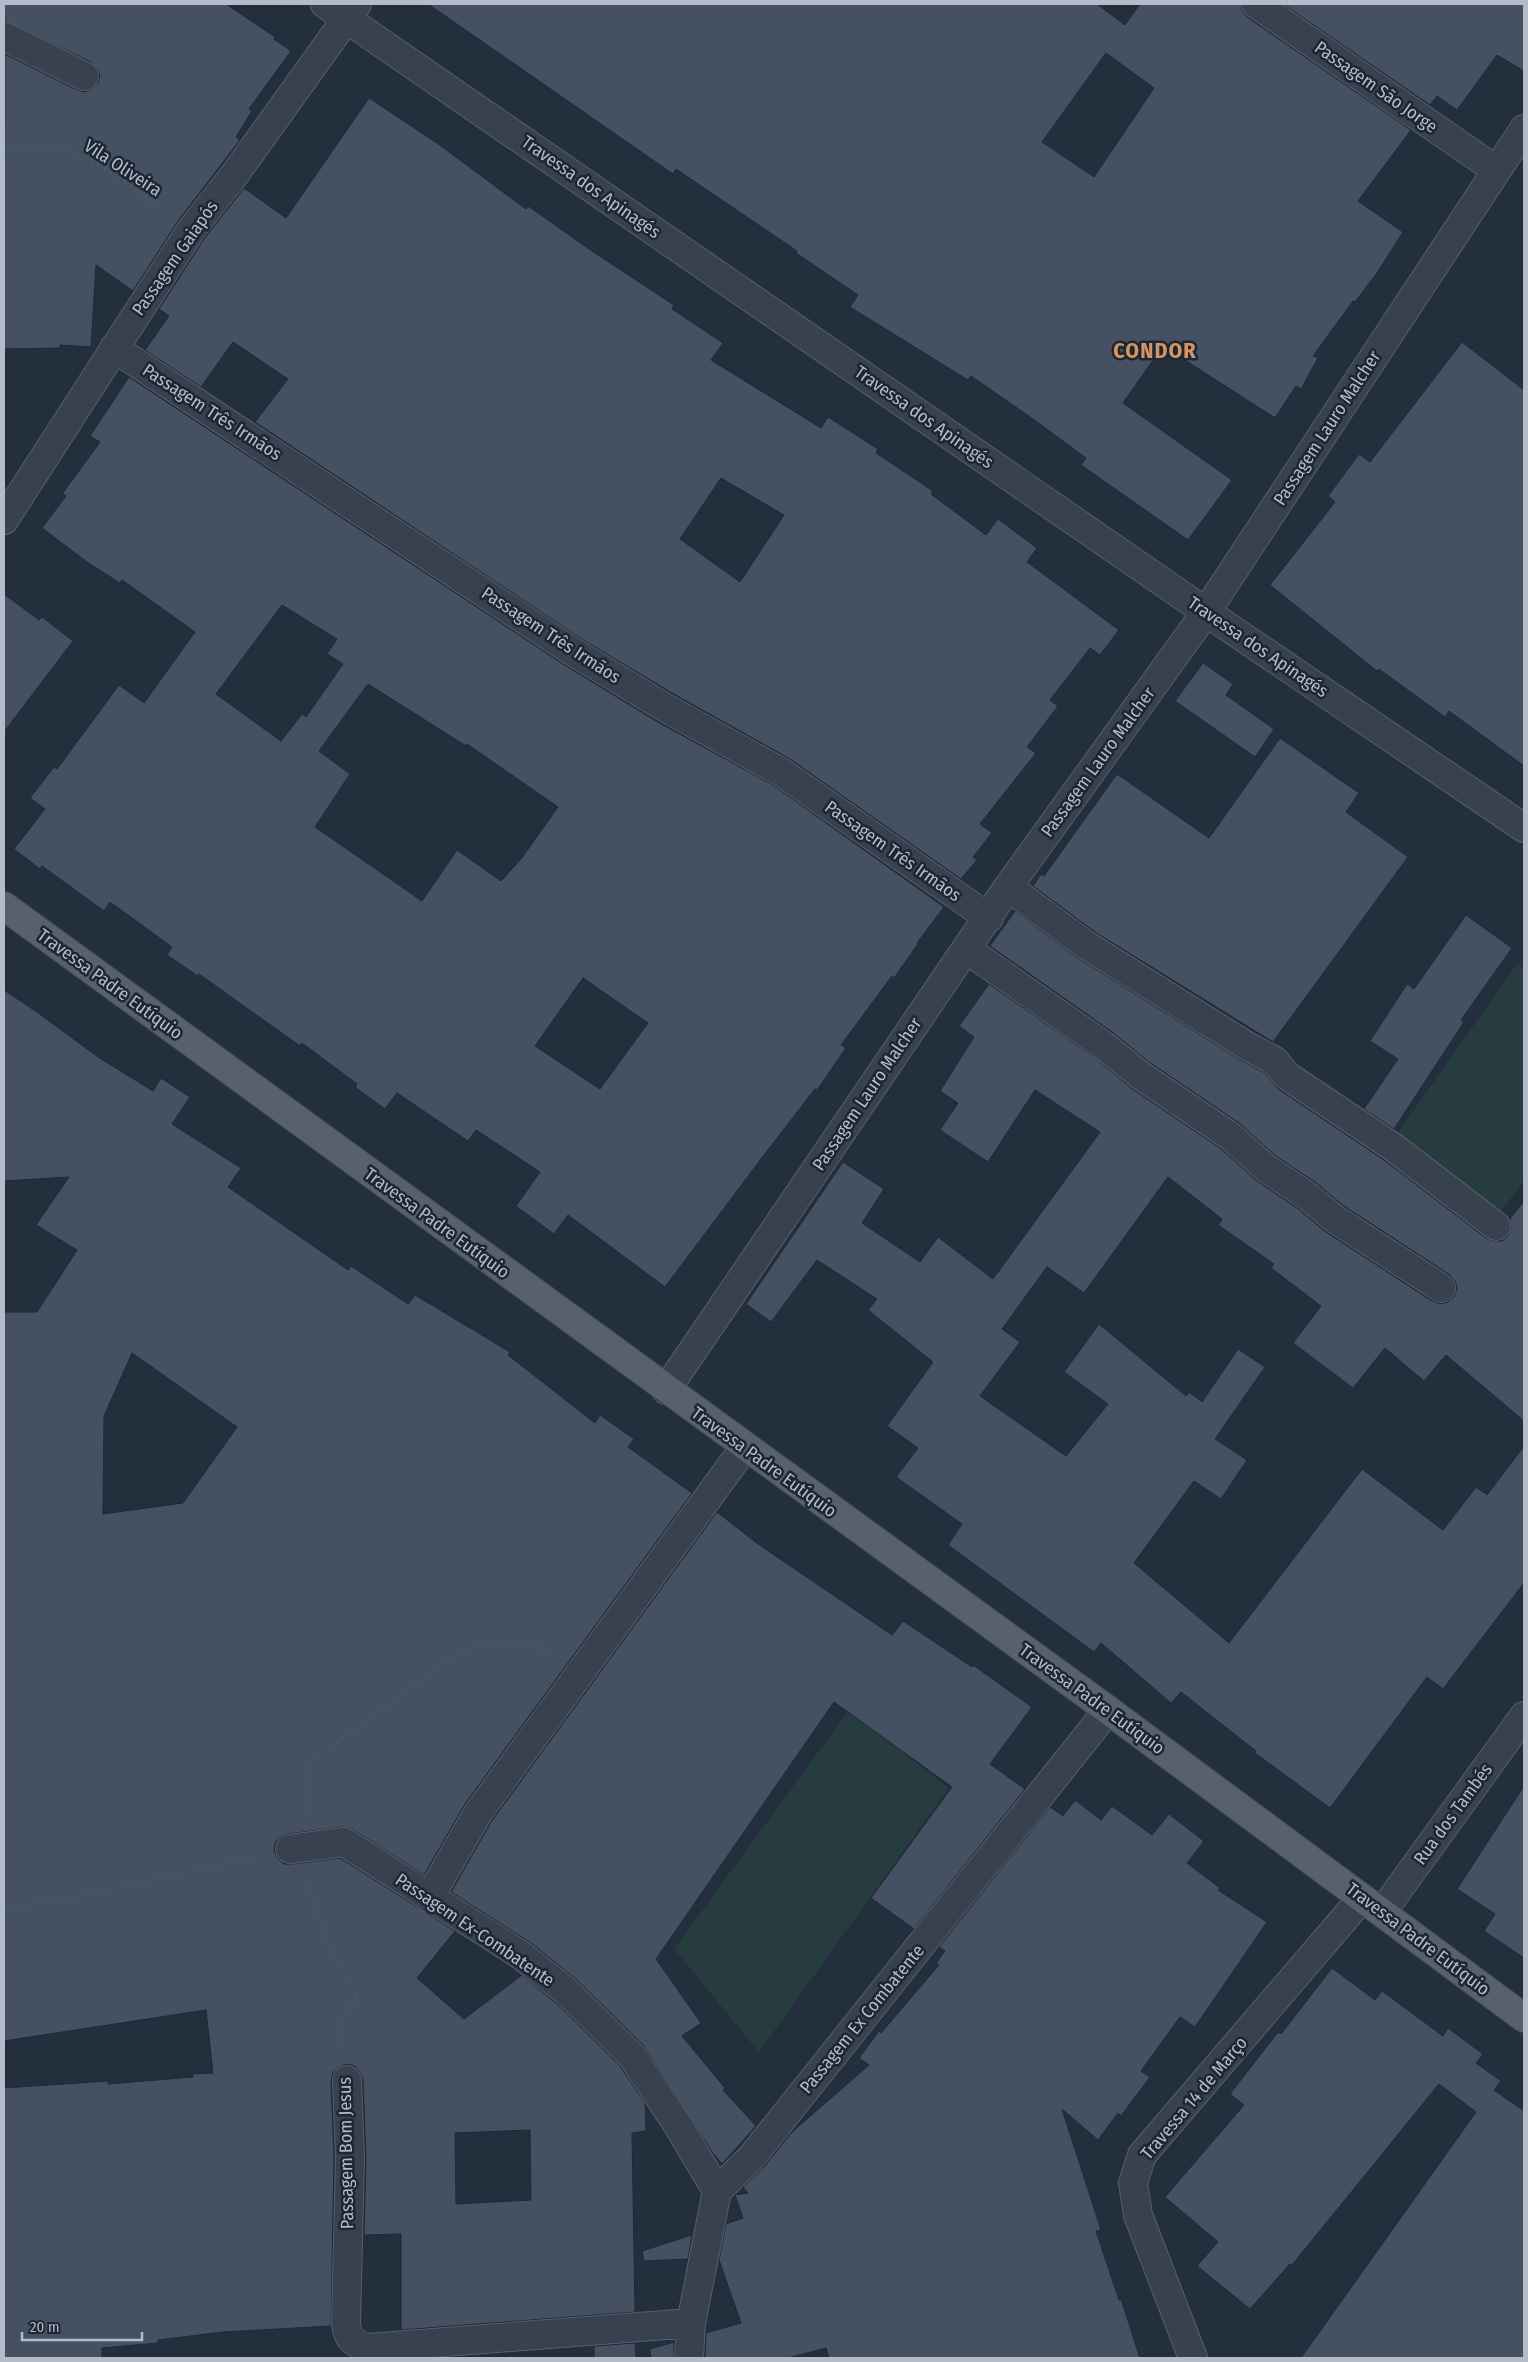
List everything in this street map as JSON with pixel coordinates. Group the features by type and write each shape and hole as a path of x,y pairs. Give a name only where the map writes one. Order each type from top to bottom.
{"main road":[{"name":"Travessa Padre Eutíquio","path":"4,906 666,1390 1108,1710 1524,2018"}],"street":[{"name":"Passagem São Jorge","path":"1256,4 1496,170"},
{"name":"Passagem Gaiapós","path":"4,520 191,230 235,174 343,9"},
{"name":"Travessa dos Apinagés","path":"343,9 1206,612 1524,828"},
{"path":"4,36 84,76"},
{"name":"Passagem Lauro Malcher","path":"666,1390 966,948 989,918 1008,887 1206,612 1524,129"},
{"name":"Passagem Três Irmãos","path":"114,348 572,651 664,707 781,772 989,918"},
{"path":"1008,887 1086,945 1247,1046 1276,1061 1286,1075 1393,1147 1496,1226"},
{"path":"966,948 1103,1045 1140,1075 1230,1136 1267,1169 1306,1195 1336,1219 1441,1288"},
{"path":"429,1898 478,1812 745,1447"},
{"name":"Passagem Ex Combatente","path":"716,2192 751,2158 1108,1710"},
{"name":"Rua dos Tambés","path":"1372,1905 1524,1716"},
{"name":"Passagem Ex-Combatente","path":"301,1847 344,1842 521,1955 566,1991 632,2056 679,2127 716,2192"},
{"name":"Travessa 14 de Março","path":"1193,2358 1138,2214 1133,2183 1142,2155 1372,1905"},
{"name":"Passagem Bom Jesus","path":"347,2080 350,2158 346,2323 347,2332 356,2344 368,2348 691,2323"},
{"path":"688,2358 691,2323 716,2192"}],"path":[{"name":"Vila Oliveira","path":"4,146 50,147 74,152 94,162 191,230"},
{"path":"4,1909 77,1897 301,1847 311,1760 397,1700 436,1667 470,1647 515,1640 535,1644 580,1673"},
{"name":"Passagem Bom Jesus","path":"301,1847 304,1874 332,1951 358,1998 337,2020 347,2080"}],"green space":[{"path":"1517,964 1524,969 1524,1180 1498,1216 1391,1142"},
{"path":"849,1710 949,1788 759,2052 674,1949"}],"building":[{"path":"4,4 226,4 275,37 274,39 291,51 249,109 252,111 236,137 240,140 178,221 133,291 96,265 91,347 60,345 60,348 4,349 5,54 84,92 92,89 98,83 100,76 97,68 91,62 5,21"},
{"path":"428,4 1097,4 1125,25 1140,4 1241,4 1242,11 1247,17 1411,130 1358,201 1403,232 1377,273 1355,302 1353,301 1313,356 1318,358 1301,389 1296,386 1275,418 1163,346 1123,403 1232,480 1188,540 1081,465 1086,458 971,376 968,380 850,307 858,295 796,253 797,251 676,169 673,174","holes":["1106,53 1154,88 1094,177 1042,142"]},
{"path":"1283,4 1524,4 1524,71 1497,55 1457,110 1437,96 1430,105"},
{"path":"369,98 437,143 526,209 528,206 674,305 672,309 723,343 711,360 821,428 828,417 878,449 876,453 933,491 931,494 986,535 998,519 1037,548 1027,562 1119,630 1100,655 1090,648 1050,700 1058,706 1027,747 1036,753 980,824 992,833 973,857 977,860 961,879 790,759 672,693 580,638 255,422 288,379 233,342 201,387 145,350 169,316 159,309 204,239 244,188 286,218","holes":["721,478 784,515 740,582 680,539"]},
{"path":"1462,342 1524,390 1524,766 1449,711 1445,717 1379,669 1377,671 1270,585 1335,502 1328,496 1359,454 1370,462"},
{"path":"129,377 563,664 656,721 773,785 944,907 894,978 892,976 841,1045 846,1048 817,1090 815,1089 764,1155 665,1287 568,1215 554,1234 516,1206 540,1172 476,1130 468,1141 397,1093 385,1109 355,1087 357,1084 302,1043 300,1046 199,974 198,976 167,955 172,947 110,902 104,911 42,866 40,869 14,849 45,809 30,798 54,767 57,769 119,685 144,703 195,632 122,580 120,583 87,562 42,528 66,496 62,494 100,442 90,436","holes":["282,605 337,639 327,654 343,664 306,717 302,714 281,741 216,694","368,684 466,746 467,744 558,807 521,859 501,881 457,850 422,901 315,827 350,774 319,751","583,978 648,1023 600,1089 535,1046"]},
{"path":"4,594 39,620 42,617 73,641 4,732"},
{"path":"1203,663 1233,684 1226,695 1274,729 1255,757 1175,701"},
{"path":"1280,738 1359,793 1346,812 1408,857 1273,1042 1095,932 1033,886 1041,874 1044,876 1117,774 1209,838"},
{"path":"1015,911 1078,958 1239,1059 1265,1073 1277,1088 1384,1160 1486,1238 1502,1241 1508,1236 1511,1228 1510,1219 1524,1201 1524,1421 1446,1355 1424,1381 1385,1348 1353,1388 1293,1343 1321,1306 1271,1268 1274,1264 1218,1225 1222,1219 1168,1177 1084,1293 1047,1267 1002,1329 1020,1342 980,1396 1066,1456 1108,1404 1064,1372 1099,1324 1186,1396 1189,1392 1202,1402 1238,1349 1265,1367 1215,1439 1247,1460 1221,1499 1194,1481 1134,1563 1229,1643 1362,1469 1443,1530 1476,1487 1487,1495 1524,1446 1524,1583 1443,1689 1427,1677 1330,1808 1255,1753 1256,1751 1181,1692 1171,1703 1101,1643 1094,1652 948,1545 962,1524 896,1477 918,1448 887,1426 933,1362 868,1310 877,1299 817,1260 771,1322 746,1304 843,1162 884,1189 862,1223 920,1262 938,1237 993,1279 1100,1132 1035,1090 988,1162 940,1130 958,1103 940,1091 974,1037 959,1026 989,984 1094,1057 1131,1088 1220,1148 1257,1181 1297,1208 1326,1232 1432,1301 1441,1304 1448,1302 1454,1297 1457,1288 1455,1281 1450,1275 1344,1206 1315,1182 1277,1157 1239,1123 1149,1062 1112,1032 990,946"},
{"path":"1466,915 1512,948 1461,1020 1464,1022 1394,1129 1364,1109 1398,1059 1370,1041 1407,984 1414,989"},
{"path":"4,990 98,1057 153,1091 161,1078 190,1097 172,1124 241,1168 228,1187 348,1270 351,1266 408,1304 415,1295 510,1352 508,1355 595,1423 600,1415 634,1439 628,1447 692,1493 465,1804 424,1875 352,1829 343,1827 288,1834 280,1837 275,1843 274,1851 278,1859 284,1864 340,1858 455,1931 417,1978 464,2019 522,1975 556,2003 620,2066 645,2103 646,2131 632,2133 635,2312 401,2330 401,2234 364,2235 366,2158 363,2079 355,2066 346,2064 333,2072 331,2081 334,2158 331,2326 223,2332 158,2340 158,2343 102,2348 102,2358 4,2358 4,2088 108,2081 108,2084 193,2077 193,2074 213,2073 206,2010 4,2041 4,1312 37,1312 77,1250 36,1225 69,1177 4,1181","holes":["132,1353 237,1427 183,1503 103,1514 104,1416","530,2130 531,2200 456,2204 455,2133"]},
{"path":"717,1512 758,1544 892,1635 903,1621 972,1667 973,1665 1032,1707 990,1764 1025,1789 914,1929 871,1898 952,1787 834,1702 656,1959 701,2023 682,2036 725,2088 723,2090 756,2126 722,2164 643,2045 577,1980 531,1943 451,1892 491,1822"},
{"path":"1524,1786 1524,1958 1484,1931 1495,1914 1457,1889"},
{"path":"1075,1800 1101,1820 1112,1806 1152,1835 1169,1814 1204,1841 1187,1863 1220,1888 1218,1890 1267,1922 1195,2027 1180,2017 1141,2071 1150,2077 1121,2116 1118,2113 1098,2140 1062,2109 1101,2230 1096,2231 1140,2358 829,2358 826,2348 788,2358 705,2358 706,2333 741,2323 719,2260 726,2224 743,2218 735,2195 748,2193 743,2187 763,2168 792,2132 869,2065 859,2058 879,2031 881,2033 939,1965 936,1963 945,1951 939,1947 1050,1807 1063,1816"},
{"path":"1332,1968 1375,2000 1382,1991 1443,2036 1448,2028 1483,2054 1476,2063 1501,2081 1494,2090 1524,2111 1524,2358 1301,2358 1476,2112 1439,2084 1292,2265 1290,2264 1250,2309 1197,2266 1218,2242 1165,2197 1244,2105 1230,2094 1278,2032 1281,2034"},
{"path":"692,2235 688,2259 644,2261 642,2251"},
{"path":"674,2342 674,2358 651,2358 650,2349"},
{"path":"635,2343 636,2358 594,2358 594,2346"}],"district":[{"name":"CONDOR","path":"1155,350"}]}
